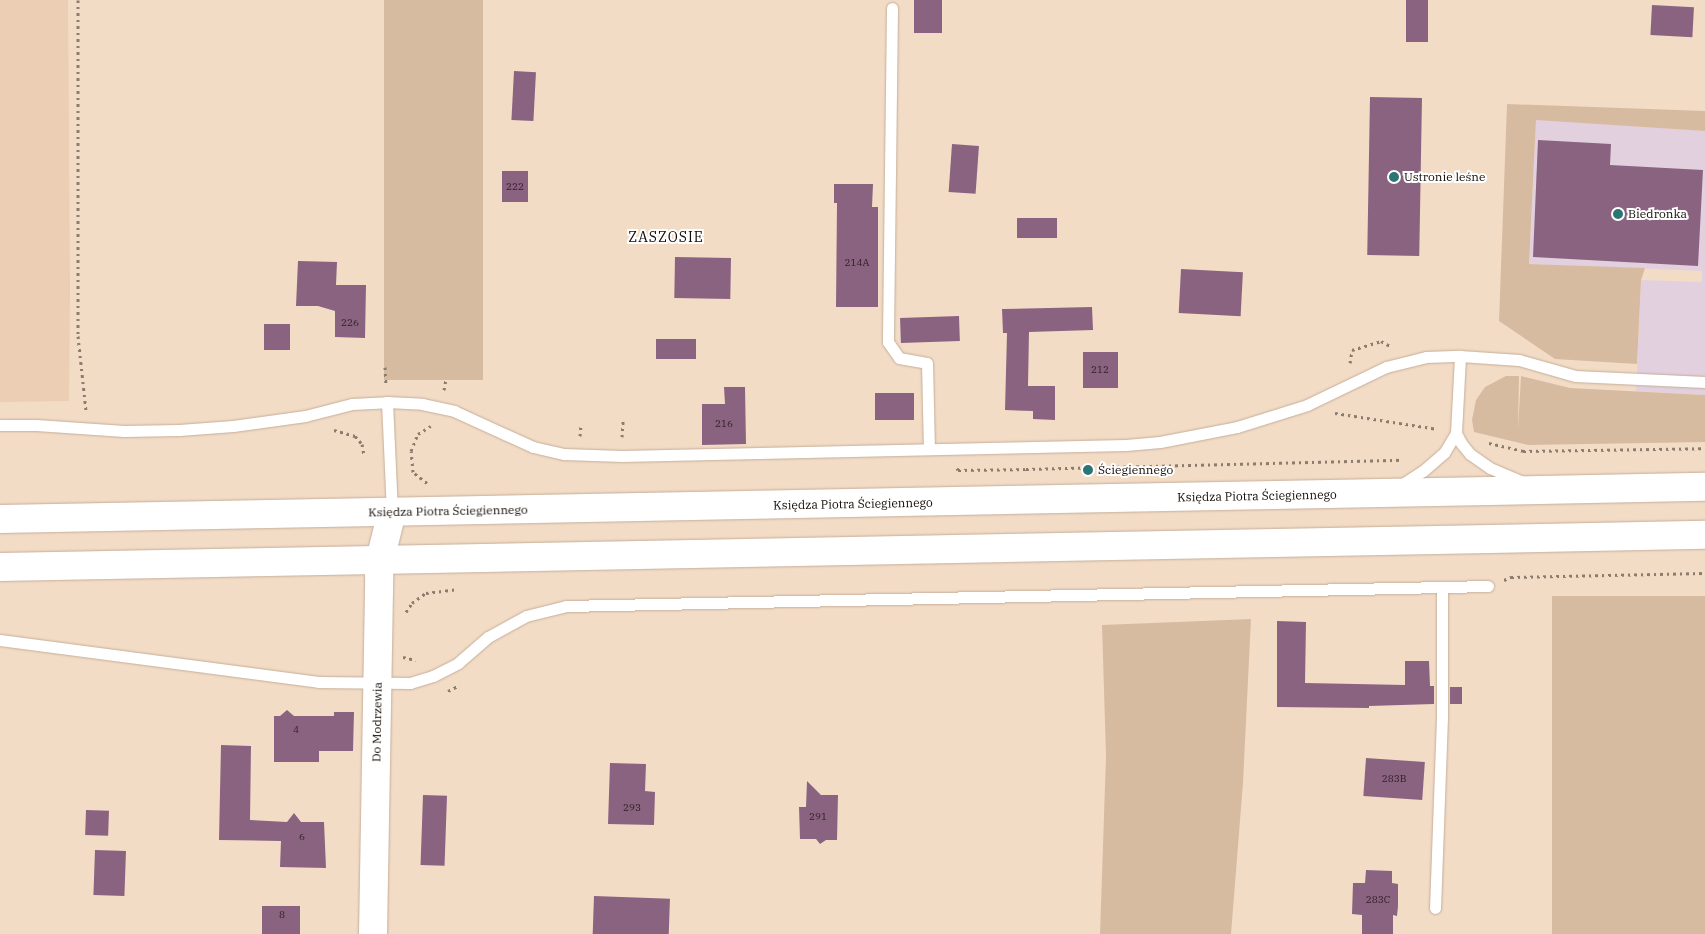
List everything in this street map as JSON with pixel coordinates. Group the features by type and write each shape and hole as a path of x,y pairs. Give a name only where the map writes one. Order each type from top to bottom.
{"main road":[{"name":"Księdza Piotra Ściegiennego","path":"0,519 1705,487"},
{"name":"Do Modrzewia","path":"373,934 380,560 392,512"},
{"path":"0,567 1705,535"}],"lane":[{"path":"892,8 888,342 899,358 927,363 927,436 929,449"},
{"path":"0,425 124,431 233,426 305,416 352,404 386,402 422,404 454,411 533,448 564,454 622,456 1126,445 1160,442 1237,427 1306,405 1386,367 1426,357 1460,356 1519,360 1575,376 1705,382"},
{"path":"1388,493 1423,471 1444,453 1456,433 1460,356"},
{"path":"386,402 392,512"},
{"path":"1456,433 1470,454 1490,468 1511,478 1550,490"},
{"path":"0,640 318,682 377,684 410,682 433,676 458,663 488,637 526,616 566,606 1488,586"},
{"path":"1435,908 1442,717 1442,587"}],"path":[{"path":"78,0 78,336 88,429"},
{"path":"1349,367 1352,350 1381,341"},
{"path":"1306,405 1317,410 1440,430"},
{"path":"434,484 428,484 413,472 411,451 418,434 425,427 440,427"},
{"path":"326,431 338,429 355,436 362,444 364,456"},
{"path":"572,437 588,438"},
{"path":"614,439 631,439"},
{"path":"1495,445 1523,451 1705,448"},
{"path":"958,470 1398,461 1407,458"},
{"path":"1488,586 1511,577 1705,573"},
{"path":"401,618 412,603 426,593 456,589"},
{"path":"398,650 402,657 409,660 422,660"},
{"path":"445,692 468,680"}],"shaded area":[{"path":"0,0 68,0 69,401 0,402"},
{"path":"384,0 483,0 483,380 384,380"},
{"path":"1507,104 1705,111 1705,131 1536,120 1529,264 1645,268 1641,280 1637,364 1555,359 1499,321"},
{"path":"1536,119 1705,131 1705,395 1636,391 1641,280 1702,282 1702,271 1529,264"},
{"path":"1506,376 1519,376 1518,430 1521,376 1570,388 1705,395 1705,442 1528,445 1474,432 1472,420 1476,400 1485,387"},
{"path":"1552,596 1705,596 1705,934 1552,934"},
{"path":"1251,619 1243,783 1231,934 1100,934 1106,756 1102,625"}],"building":[{"path":"914,0 942,0 942,33 914,33"},
{"path":"1406,0 1428,0 1428,42 1406,42"},
{"path":"1652,5 1694,7 1692,37 1650,35"},
{"path":"514,71 536,72 533,121 511,120"},
{"name":"Ustronie leśne","path":"1370,97 1422,98 1419,256 1367,255"},
{"name":"Biedronka","path":"1538,140 1611,144 1610,165 1703,170 1698,266 1533,257"},
{"path":"952,144 979,146 976,194 949,192"},
{"path":"502,171 528,171 528,202 502,202"},
{"path":"834,184 873,184 872,207 878,207 878,307 836,307 837,203 834,203"},
{"path":"1017,218 1057,218 1057,238 1017,238"},
{"path":"675,257 731,258 730,299 674,298"},
{"path":"298,261 337,262 336,285 366,285 365,338 335,337 335,311 318,306 296,306"},
{"path":"1181,269 1243,272 1241,316 1179,313"},
{"path":"1092,307 1093,330 1029,332 1028,386 1055,386 1055,420 1033,419 1033,411 1005,410 1007,333 1003,333 1002,309"},
{"path":"959,316 960,341 901,343 900,318"},
{"path":"264,324 290,324 290,350 264,350"},
{"path":"656,339 696,339 696,359 656,359"},
{"path":"1083,352 1118,352 1118,388 1083,388"},
{"path":"724,387 745,387 746,444 702,445 702,404 725,404"},
{"path":"875,393 914,393 914,420 875,420"},
{"path":"1277,621 1306,622 1305,683 1405,685 1405,661 1429,661 1430,686 1434,686 1434,704 1369,706 1369,708 1277,707"},
{"path":"1450,687 1462,687 1462,704 1450,704"},
{"path":"287,710 294,716 334,716 334,712 354,712 353,751 319,751 319,762 274,762 274,716 280,716"},
{"path":"221,745 251,746 250,820 287,822 294,813 301,822 324,822 326,868 280,867 281,841 219,840"},
{"path":"1366,758 1425,762 1422,800 1363,796"},
{"path":"610,763 646,764 645,791 655,792 654,825 608,824"},
{"path":"807,781 821,795 838,795 837,840 826,840 820,844 816,839 800,839 799,807 806,807"},
{"path":"423,795 447,796 445,866 421,865"},
{"path":"86,810 109,811 108,836 85,835"},
{"path":"95,850 126,851 124,896 93,895"},
{"path":"1366,870 1392,871 1392,883 1398,884 1397,916 1393,915 1393,934 1362,934 1362,915 1352,914 1353,883 1365,883"},
{"path":"594,896 670,899 669,934 593,934"},
{"path":"262,906 300,906 300,934 262,934"}],"place":[{"name":"Ustronie leśne","path":"1394,177"},
{"name":"Biedronka","path":"1618,214"},
{"name":"Ściegiennego","path":"1088,470"}],"district":[{"name":"ZASZOSIE","path":"666,237"}]}
